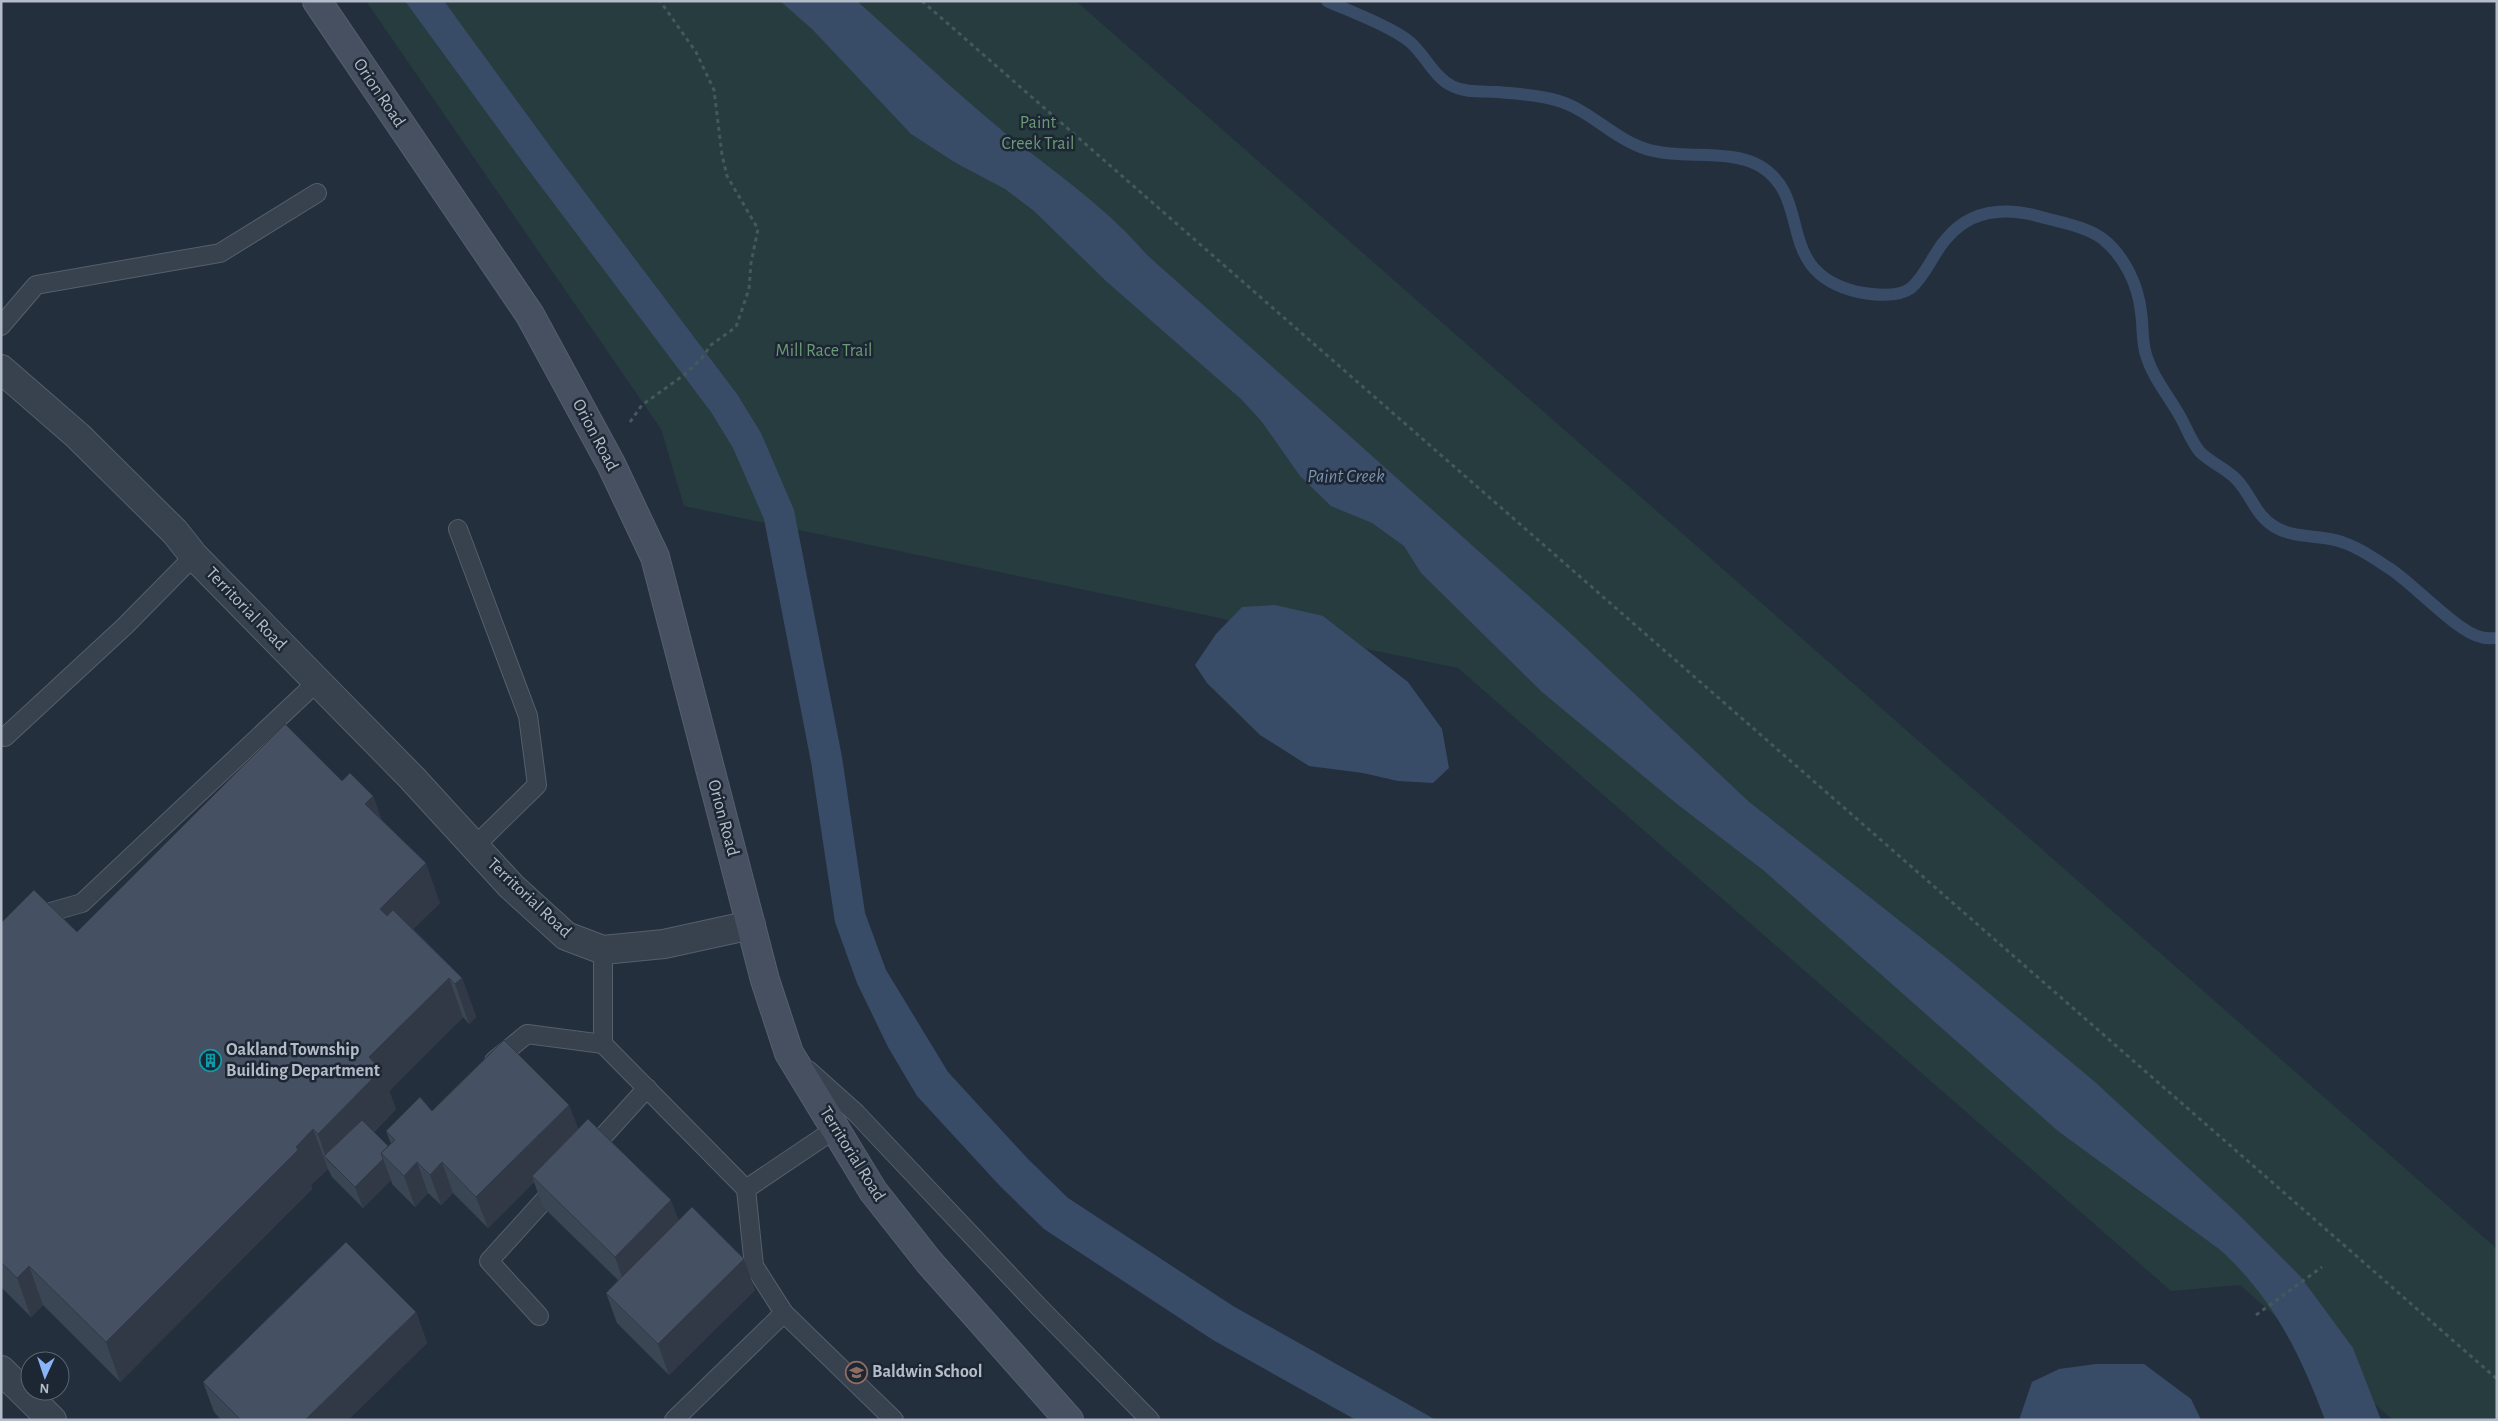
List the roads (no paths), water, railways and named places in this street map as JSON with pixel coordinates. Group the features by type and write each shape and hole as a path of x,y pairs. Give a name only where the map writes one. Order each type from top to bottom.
{"street":[{"name":"Orion Road","path":"317,1 530,315 603,448 655,558 751,925"},
{"name":"Territorial Road","path":"2,372 78,436 175,532 194,556 412,778 511,886 566,936 604,950 664,944 751,925 765,980 789,1053 872,1192 918,1248 1069,1420"},
{"path":"1,1370 52,1420"}],"lane":[{"path":"1,326 36,285 220,253 317,193"},
{"path":"458,529 528,716 537,785 476,846"},
{"path":"5,737 125,626 194,556"},
{"path":"1,938 19,921 82,903 317,682"},
{"path":"603,1044 604,950"},
{"path":"481,1072 527,1034 603,1044 746,1189 754,1266 784,1313 894,1420"},
{"path":"789,1053 856,1113 1040,1308 1150,1420"},
{"path":"539,1316 488,1261 647,1088"},
{"path":"746,1189 835,1129"},
{"path":"674,1420 784,1313"}],"water":[{"path":"405,1 444,1 552,149 737,394 761,433 794,510 842,757 865,913 886,970 948,1072 1028,1159 1068,1198 1233,1306 1436,1420 1356,1420 1213,1340 1044,1229 1000,1186 917,1096 888,1047 857,983 835,922 811,762 764,519 733,448 711,412 527,168"},
{"name":"Paint Creek","path":"780,1 857,1 986,117 1114,221 1146,254 1568,631 1748,801 1948,959 2095,1082 2237,1213 2300,1276 2353,1348 2381,1420 2325,1420 2306,1372 2270,1307 2255,1286 2219,1249 2058,1131 1763,870 1677,804 1542,692 1421,573 1404,546 1372,523 1331,506 1300,476 1262,422 1241,399 1107,282 1034,211 1005,189 956,163 911,134 812,29"},
{"path":"1275,605 1323,616 1408,682 1442,729 1449,768 1433,783 1398,781 1363,773 1309,766 1260,735 1207,683 1195,665 1216,634 1242,607"},
{"path":"2096,1364 2144,1364 2191,1399 2201,1420 2019,1420 2032,1382 2059,1369"}],"waterway":[{"path":"1327,1 1382,25 1402,36 1415,47 1440,77 1457,88 1469,91 1498,92 1552,99 1582,111 1623,139 1646,149 1674,154 1734,157 1760,166 1776,180 1786,197 1793,215 1797,234 1804,252 1814,269 1831,282 1858,292 1878,295 1893,294 1911,288 1947,238 1968,220 1980,215 2005,211 2032,214 2090,231 2111,246 2129,272 2137,292 2142,317 2144,346 2151,369 2181,418 2194,444 2204,456 2237,480 2263,517 2282,531 2297,535 2327,538 2356,548 2399,575 2460,626 2483,638 2497,638"}],"place":[{"name":"Oakland Township Building Department","path":"210,1060"},
{"name":"Baldwin School","path":"856,1372"}],"park label":[{"name":"Paint Creek Trail","path":"1038,133"},
{"name":"Mill Race Trail","path":"824,351"}]}
